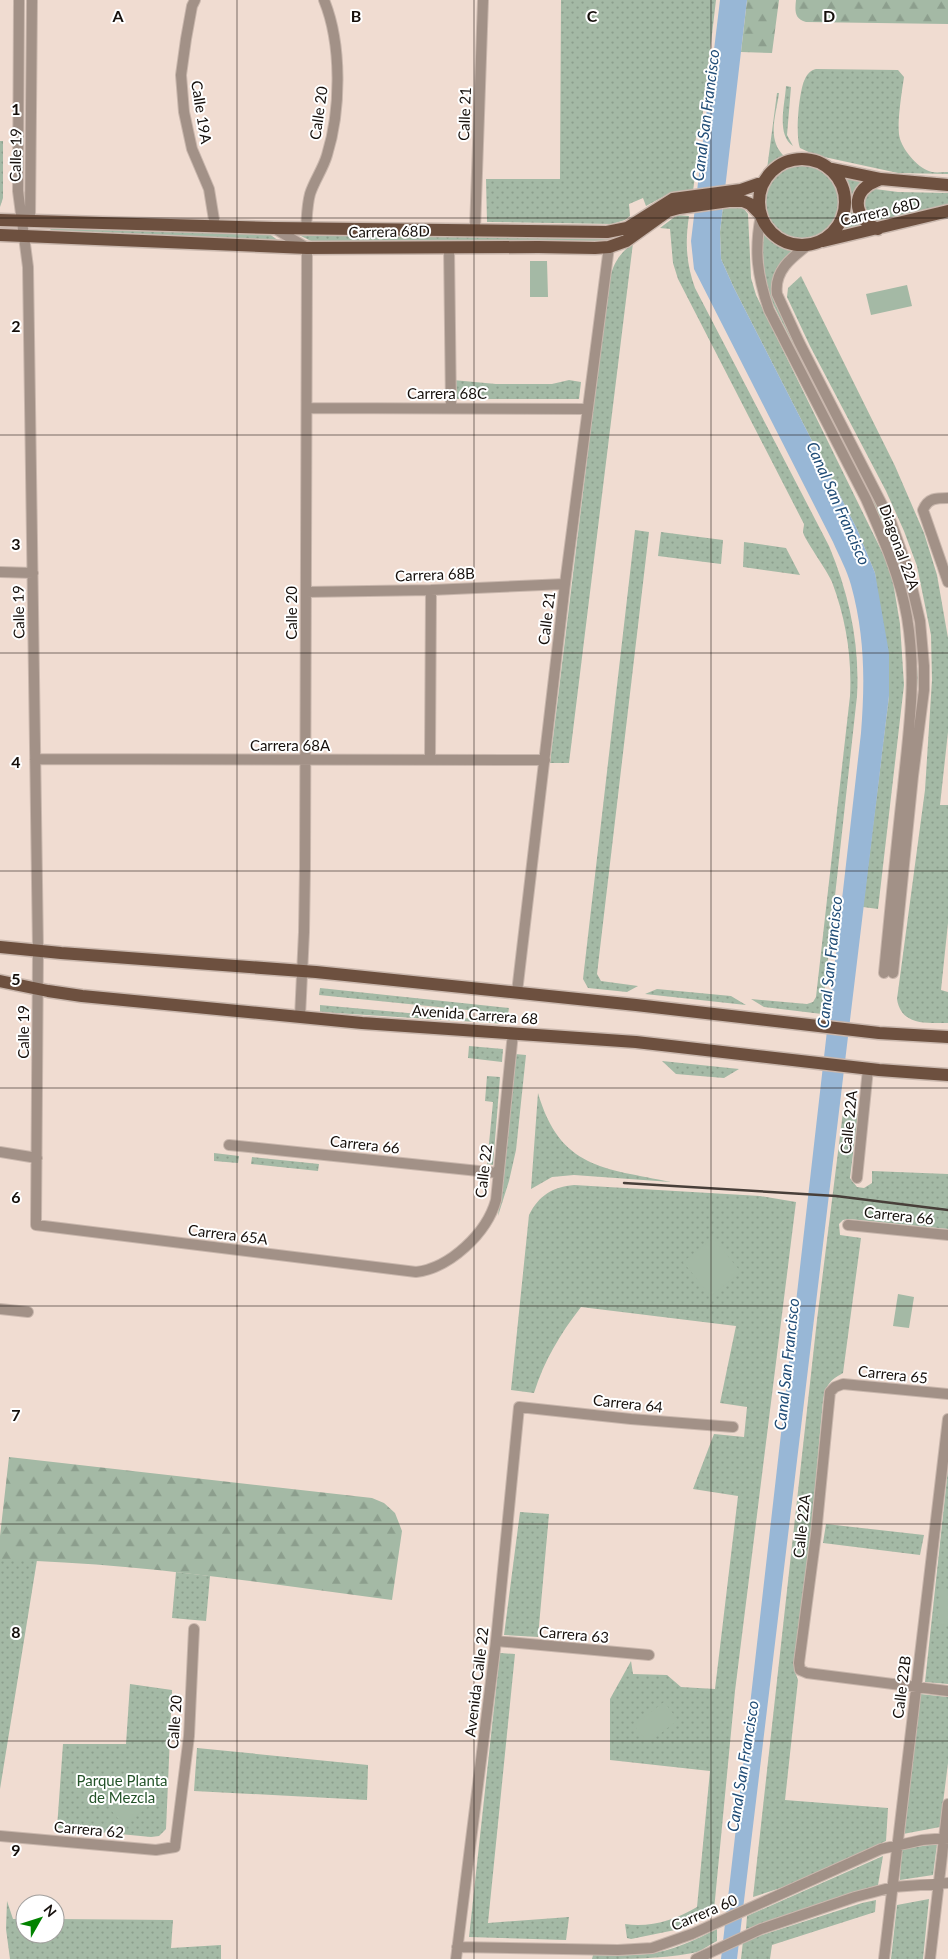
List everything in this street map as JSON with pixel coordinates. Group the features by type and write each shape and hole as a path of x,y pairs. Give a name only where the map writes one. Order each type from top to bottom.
{"main road":[{"path":"803,159 816,162 828,168 837,177 843,188 845,200 844,214 839,225 830,235 808,245 797,245 777,237 768,229 761,215 760,198 764,182 776,168 790,161 803,159"},
{"name":"Carrera 68D","path":"828,168 881,179 948,185"},
{"path":"878,229 864,222 858,207 861,192 866,186 881,179"},
{"name":"Carrera 68D","path":"0,220 274,228 608,232 627,228 666,202 728,196 764,182"},
{"name":"Carrera 68D","path":"728,196 747,202 761,215"},
{"name":"Carrera 68D","path":"0,235 24,234 308,248 609,247 626,241 668,211 690,201"},
{"name":"Carrera 68D","path":"820,241 948,212"},
{"name":"Avenida Carrera 68","path":"0,947 302,971 517,992 822,1027 948,1037"},
{"name":"Avenida Carrera 68","path":"0,981 82,996 300,1017 636,1042 868,1069 948,1075"}],"street":[{"name":"Calle 19","path":"19,0 18,191 25,220"},
{"name":"Calle 19","path":"32,0 24,234 28,267 38,950 36,1225"},
{"name":"Calle 19A","path":"195,0 192,6 181,75 184,112 192,149 209,190 215,226"},
{"name":"Calle 20","path":"306,228 310,192 327,156 335,120 337,90 335,45 328,9 324,0"},
{"name":"Calle 21","path":"475,230 483,0"},
{"name":"Diagonal 22A","path":"761,215 757,233 757,260 769,310 877,523 895,567 907,617 912,660 912,702 888,973 924,690 920,621 908,570 891,522 799,342 777,294 776,288 780,272 790,260 808,245"},
{"path":"274,228 308,248"},
{"path":"448,247 451,408"},
{"name":"Calle 21","path":"517,992 565,584 609,247"},
{"name":"Calle 20","path":"300,1017 304,932 306,760 308,248"},
{"name":"Carrera 68C","path":"307,408 587,408"},
{"path":"948,498 937,498 926,503 923,510 924,518 948,582"},
{"path":"0,572 33,572"},
{"name":"Carrera 68B","path":"306,592 431,590 565,584"},
{"path":"430,760 431,590"},
{"name":"Carrera 68A","path":"35,759 545,760"},
{"name":"Calle 22","path":"416,1272 429,1270 446,1262 480,1231 492,1213 496,1200 513,1034"},
{"name":"Calle 22A","path":"857,1178 868,1069"},
{"name":"Carrera 66","path":"229,1145 498,1173"},
{"path":"0,1152 37,1158"},
{"name":"Carrera 65A","path":"36,1225 416,1272"},
{"name":"Carrera 66","path":"848,1225 948,1235"},
{"path":"0,1309 28,1312"},
{"name":"Carrera 65","path":"835,1387 843,1384 948,1394"},
{"name":"Calle 22A","path":"835,1387 830,1392 800,1670 807,1673 917,1688"},
{"name":"Carrera 64","path":"519,1407 631,1419 733,1427"},
{"name":"Avenida Calle 22","path":"456,1959 496,1641 519,1407"},
{"name":"Calle 22B","path":"884,1959 948,1419"},
{"name":"Calle 20","path":"175,1847 189,1736 194,1629"},
{"name":"Carrera 63","path":"496,1641 648,1655"},
{"path":"917,1688 948,1691"},
{"path":"930,1959 943,1883 948,1804"},
{"name":"Carrera 62","path":"0,1836 156,1850 175,1847"},
{"name":"Carrera 60","path":"458,1947 581,1954 652,1948 672,1942 759,1905 868,1855 898,1844 946,1838"},
{"path":"696,1959 760,1929 854,1897 892,1887 943,1883"}],"green space":[{"path":"561,0 716,0 700,137 696,137 695,146 699,147 693,191 670,193 646,206 643,198 629,204 630,216 625,220 612,224 487,222 486,179 560,179"},
{"path":"747,0 779,0 772,53 741,52"},
{"path":"796,0 948,0 948,24 806,22 797,16"},
{"path":"816,69 898,70 904,77 899,126 902,144 913,159 922,167 932,172 948,172 948,174 898,173 815,155 800,148 798,124 801,93 807,75"},
{"path":"786,86 791,87 787,135 793,146 788,141 783,127"},
{"path":"777,93 779,93 774,135 779,150 785,157 767,169"},
{"path":"0,141 3,141 3,198 0,207"},
{"path":"802,164 816,167 829,175 837,188 840,202 837,216 829,229 816,237 802,240 788,237 775,229 767,216 764,202 767,188 775,175 788,167"},
{"path":"842,176 868,181 854,197 868,227 840,235 847,220 850,206 846,183"},
{"path":"875,189 898,192 948,193 948,204 874,224 868,220 861,200"},
{"path":"736,205 744,209 748,214 751,278 756,295 887,562 893,582 900,624 904,685 878,909 863,907 889,696 875,573 857,529 721,259 720,232 723,207"},
{"path":"677,215 689,216 687,252 695,288 829,546 842,582 852,620 857,657 857,696 822,1014 764,1007 751,999 807,1004 813,1002 816,997 850,696 847,638 832,582 804,536 804,524 678,279 673,263 670,229 660,228"},
{"path":"51,226 268,233 279,241 50,232"},
{"path":"764,229 784,247 796,249 783,259 776,272 773,287 775,303 873,498 894,545 912,610 918,678 889,971 917,678 907,594 893,546 773,304 767,286 764,267"},
{"path":"293,232 584,238 614,238 626,235 605,243 313,242"},
{"path":"633,243 569,763 550,763 609,282 618,258"},
{"path":"530,261 547,261 548,297 530,297"},
{"path":"801,276 895,466 924,533 937,575 948,638 948,732 940,805 948,805 948,923 941,990 948,992 948,1023 924,1023 909,1018 899,1008 897,999 925,790 932,680 931,635 917,566 904,531 886,491 810,346 787,297 788,288"},
{"path":"907,285 912,306 871,315 866,294"},
{"path":"453,380 496,384 552,384 569,380 581,382 579,399 454,399"},
{"path":"635,530 649,532 597,974 601,981 638,986 627,992 588,988 583,979"},
{"path":"661,532 723,540 721,564 658,556"},
{"path":"744,542 786,548 800,575 743,567"},
{"path":"320,988 509,1008 508,1014 319,995"},
{"path":"657,989 731,996 746,1005 645,994"},
{"path":"320,1005 507,1022 507,1024 320,1012"},
{"path":"469,1046 503,1049 502,1062 468,1058"},
{"path":"515,1054 526,1055 516,1150 498,1216"},
{"path":"662,1061 739,1069 724,1078 676,1074"},
{"path":"487,1076 500,1077 493,1165 487,1164 493,1102 485,1101"},
{"path":"538,1093 547,1118 559,1137 572,1151 588,1161 605,1168 671,1182 574,1175 552,1177 531,1189"},
{"path":"843,1112 858,1114 850,1178 857,1187 864,1188 872,1183 872,1171 948,1174 948,1229 849,1219 843,1220 839,1224 840,1235 861,1238 843,1373 829,1384 823,1400 809,1554 794,1669 798,1680 785,1800 888,1808 886,1841 790,1885 753,1897 817,1320"},
{"path":"214,1153 239,1156 238,1163 214,1161"},
{"path":"252,1157 319,1164 318,1171 251,1164"},
{"path":"574,1185 760,1196 796,1202 735,1691 714,1910 675,1930 631,1939 627,1938 625,1924 643,1925 662,1922 680,1916 697,1907 710,1771 610,1760 610,1699 631,1661 633,1674 667,1675 681,1687 715,1689 738,1496 693,1489 714,1434 744,1437 747,1407 720,1403 736,1326 581,1307 553,1348 534,1393 511,1390 529,1215 537,1202 547,1193"},
{"path":"713,1238 741,1272 711,1296 683,1262"},
{"path":"898,1294 914,1297 909,1328 893,1326"},
{"path":"9,1457 372,1498 384,1503 395,1513 402,1531 392,1600 147,1569 0,1560 0,1536"},
{"path":"948,1469 948,1684 925,1682"},
{"path":"520,1512 549,1514 538,1637 504,1635"},
{"path":"826,1524 924,1535 920,1555 823,1543"},
{"path":"0,1560 37,1560 0,1789"},
{"path":"176,1572 210,1576 206,1621 172,1618"},
{"path":"941,1588 948,1589 948,1625 937,1624"},
{"path":"500,1653 515,1654 488,1923 569,1917 566,1940 469,1937"},
{"name":"Parque Planta de Mezcla","path":"130,1684 172,1690 166,1829 159,1836 151,1837 57,1828 63,1744 126,1744"},
{"path":"920,1694 948,1697 948,1763 940,1827 903,1834"},
{"path":"664,1702 678,1720 648,1743 634,1725"},
{"path":"197,1748 368,1765 367,1800 194,1791"},
{"path":"139,1787 152,1803 124,1826 111,1810"},
{"path":"937,1844 933,1875 900,1880 901,1849"},
{"path":"883,1856 878,1885 746,1929 747,1916"},
{"path":"929,1899 923,1959 891,1959 897,1905"},
{"path":"876,1900 875,1912 772,1945 770,1959 741,1959 743,1941"},
{"path":"7,1901 13,1919 15,1919 15,1944 65,1944 65,1919 173,1920 171,1948 221,1945 221,1959 10,1959 6,1929"},
{"path":"717,1929 717,1941 697,1952 631,1959 592,1959 593,1955 656,1953 692,1941"}],"water":[{"name":"Canal San Francisco","path":"720,0 747,0 720,232 721,259 857,529 875,573 889,653 889,696 737,1959 721,1959 861,733 863,659 856,604 845,568 694,269 691,241"}],"railway":[{"path":"624,1183 836,1196 948,1210"}]}
